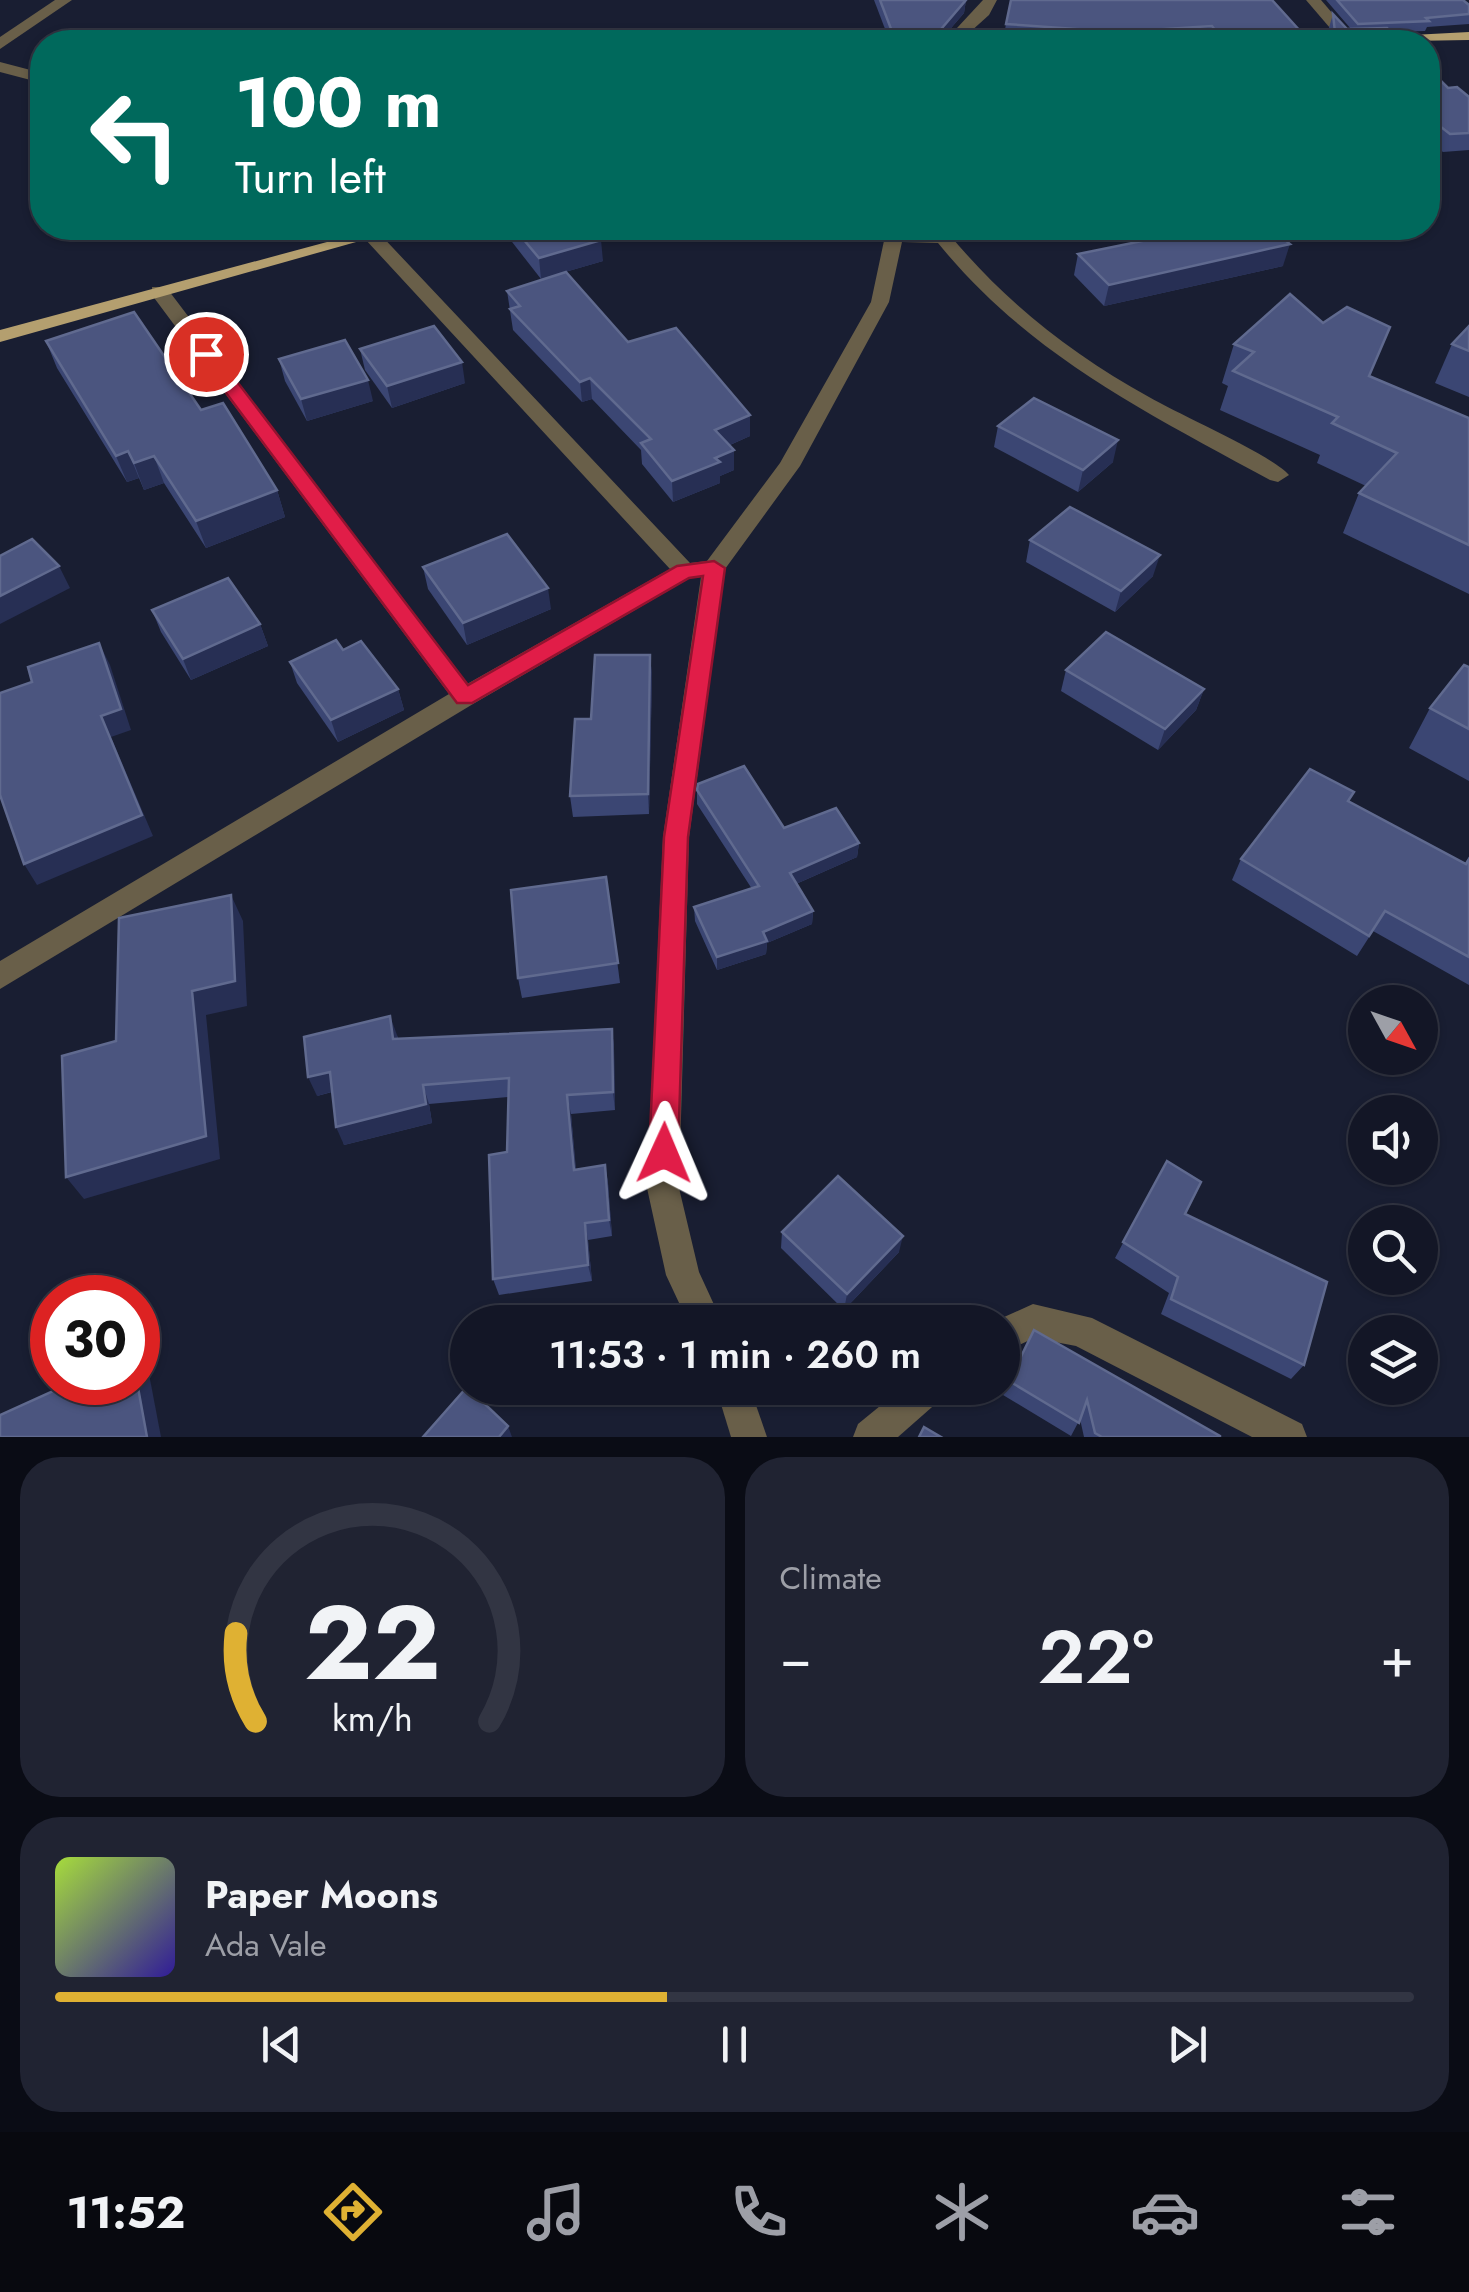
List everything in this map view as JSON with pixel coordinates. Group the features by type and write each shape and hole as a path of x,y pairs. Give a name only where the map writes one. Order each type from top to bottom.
{"main road":[{"path":"1440,37 1469,36"},
{"path":"0,336 352,240"}],"street":[{"path":"0,44 65,0"},
{"path":"1313,0 1341,30"},
{"path":"961,30 981,6"},
{"path":"0,67 30,75"},
{"path":"376,240 685,571"},
{"path":"696,1305 683,1275 663,1188 676,837 714,568 789,466 880,302 892,240"},
{"path":"944,240 970,276 1043,340 1124,391 1278,474"},
{"path":"159,291 464,698"},
{"path":"0,976 464,698 685,571 714,568"},
{"path":"1020,1327 1033,1321 1080,1330 1289,1437"},
{"path":"739,1405 749,1437"},
{"path":"871,1437 908,1405"}],"building":[{"path":"880,0 966,0 940,30 891,30"},
{"path":"1011,0 1272,0 1299,30 1215,30 1212,26 1090,30 1006,24"},
{"path":"1337,0 1463,0 1469,5 1469,14 1426,18 1429,21 1358,24"},
{"path":"1333,14 1347,29 1389,30 1335,30"},
{"path":"1440,80 1469,97 1469,133 1450,134 1440,126"},
{"path":"524,240 601,240 539,258"},
{"path":"1147,240 1285,240 1290,244 1109,285 1078,254"},
{"path":"566,272 628,342 676,328 750,415 715,430 734,450 715,458 720,462 672,481 641,443 651,439 590,378 580,382 510,309 520,306 507,291"},
{"path":"1290,294 1323,323 1347,307 1390,327 1369,376 1469,418 1469,545 1359,493 1397,453 1332,423 1338,417 1233,371 1254,352 1234,344"},
{"path":"134,312 201,410 223,403 277,490 196,521 154,456 134,463 128,451 116,456 46,341"},
{"path":"434,326 462,362 387,386 360,349"},
{"path":"1469,326 1469,351 1452,344"},
{"path":"345,340 368,380 301,399 279,359"},
{"path":"1034,398 1118,440 1083,470 998,426"},
{"path":"1070,507 1160,555 1121,591 1030,540"},
{"path":"507,534 548,588 463,623 423,567"},
{"path":"32,539 59,566 0,596 0,556"},
{"path":"228,578 260,624 183,659 152,610"},
{"path":"1106,632 1204,689 1165,729 1066,670"},
{"path":"336,640 343,650 361,641 398,689 331,720 290,662"},
{"path":"99,643 121,709 101,716 142,815 24,864 0,795 0,693 32,682 28,667"},
{"path":"595,655 650,655 648,794 570,796 575,719 591,719"},
{"path":"1464,665 1469,667 1469,729 1430,708"},
{"path":"744,766 784,828 836,808 859,843 790,873 813,911 763,932 767,941 717,957 694,907 759,886 697,790 698,784"},
{"path":"1310,769 1354,792 1348,801 1466,864 1469,859 1469,957 1385,911 1369,936 1241,859"},
{"path":"606,877 618,963 518,978 511,890"},
{"path":"231,895 235,981 192,991 206,1136 66,1177 62,1056 116,1041 119,918"},
{"path":"390,1016 393,1039 612,1029 613,1092 567,1095 574,1170 605,1165 609,1220 585,1223 588,1265 493,1279 489,1155 507,1152 509,1078 423,1085 426,1104 336,1127 330,1072 308,1077 304,1037"},
{"path":"1167,1161 1201,1182 1185,1214 1327,1282 1304,1365 1171,1299 1178,1277 1123,1242"},
{"path":"838,1176 903,1236 847,1294 782,1232"},
{"path":"1034,1330 1220,1437 1102,1437 1095,1433 1087,1400 1079,1423 1020,1388 1020,1359"},
{"path":"30,1401 30,1405 141,1405 147,1437 0,1437 0,1415"},
{"path":"451,1405 486,1405 508,1426 499,1437 423,1437"},
{"path":"924,1427 941,1437 919,1437"}],"route":[{"path":"206,354 464,698 685,571 714,568 676,837 664,1153"}]}
